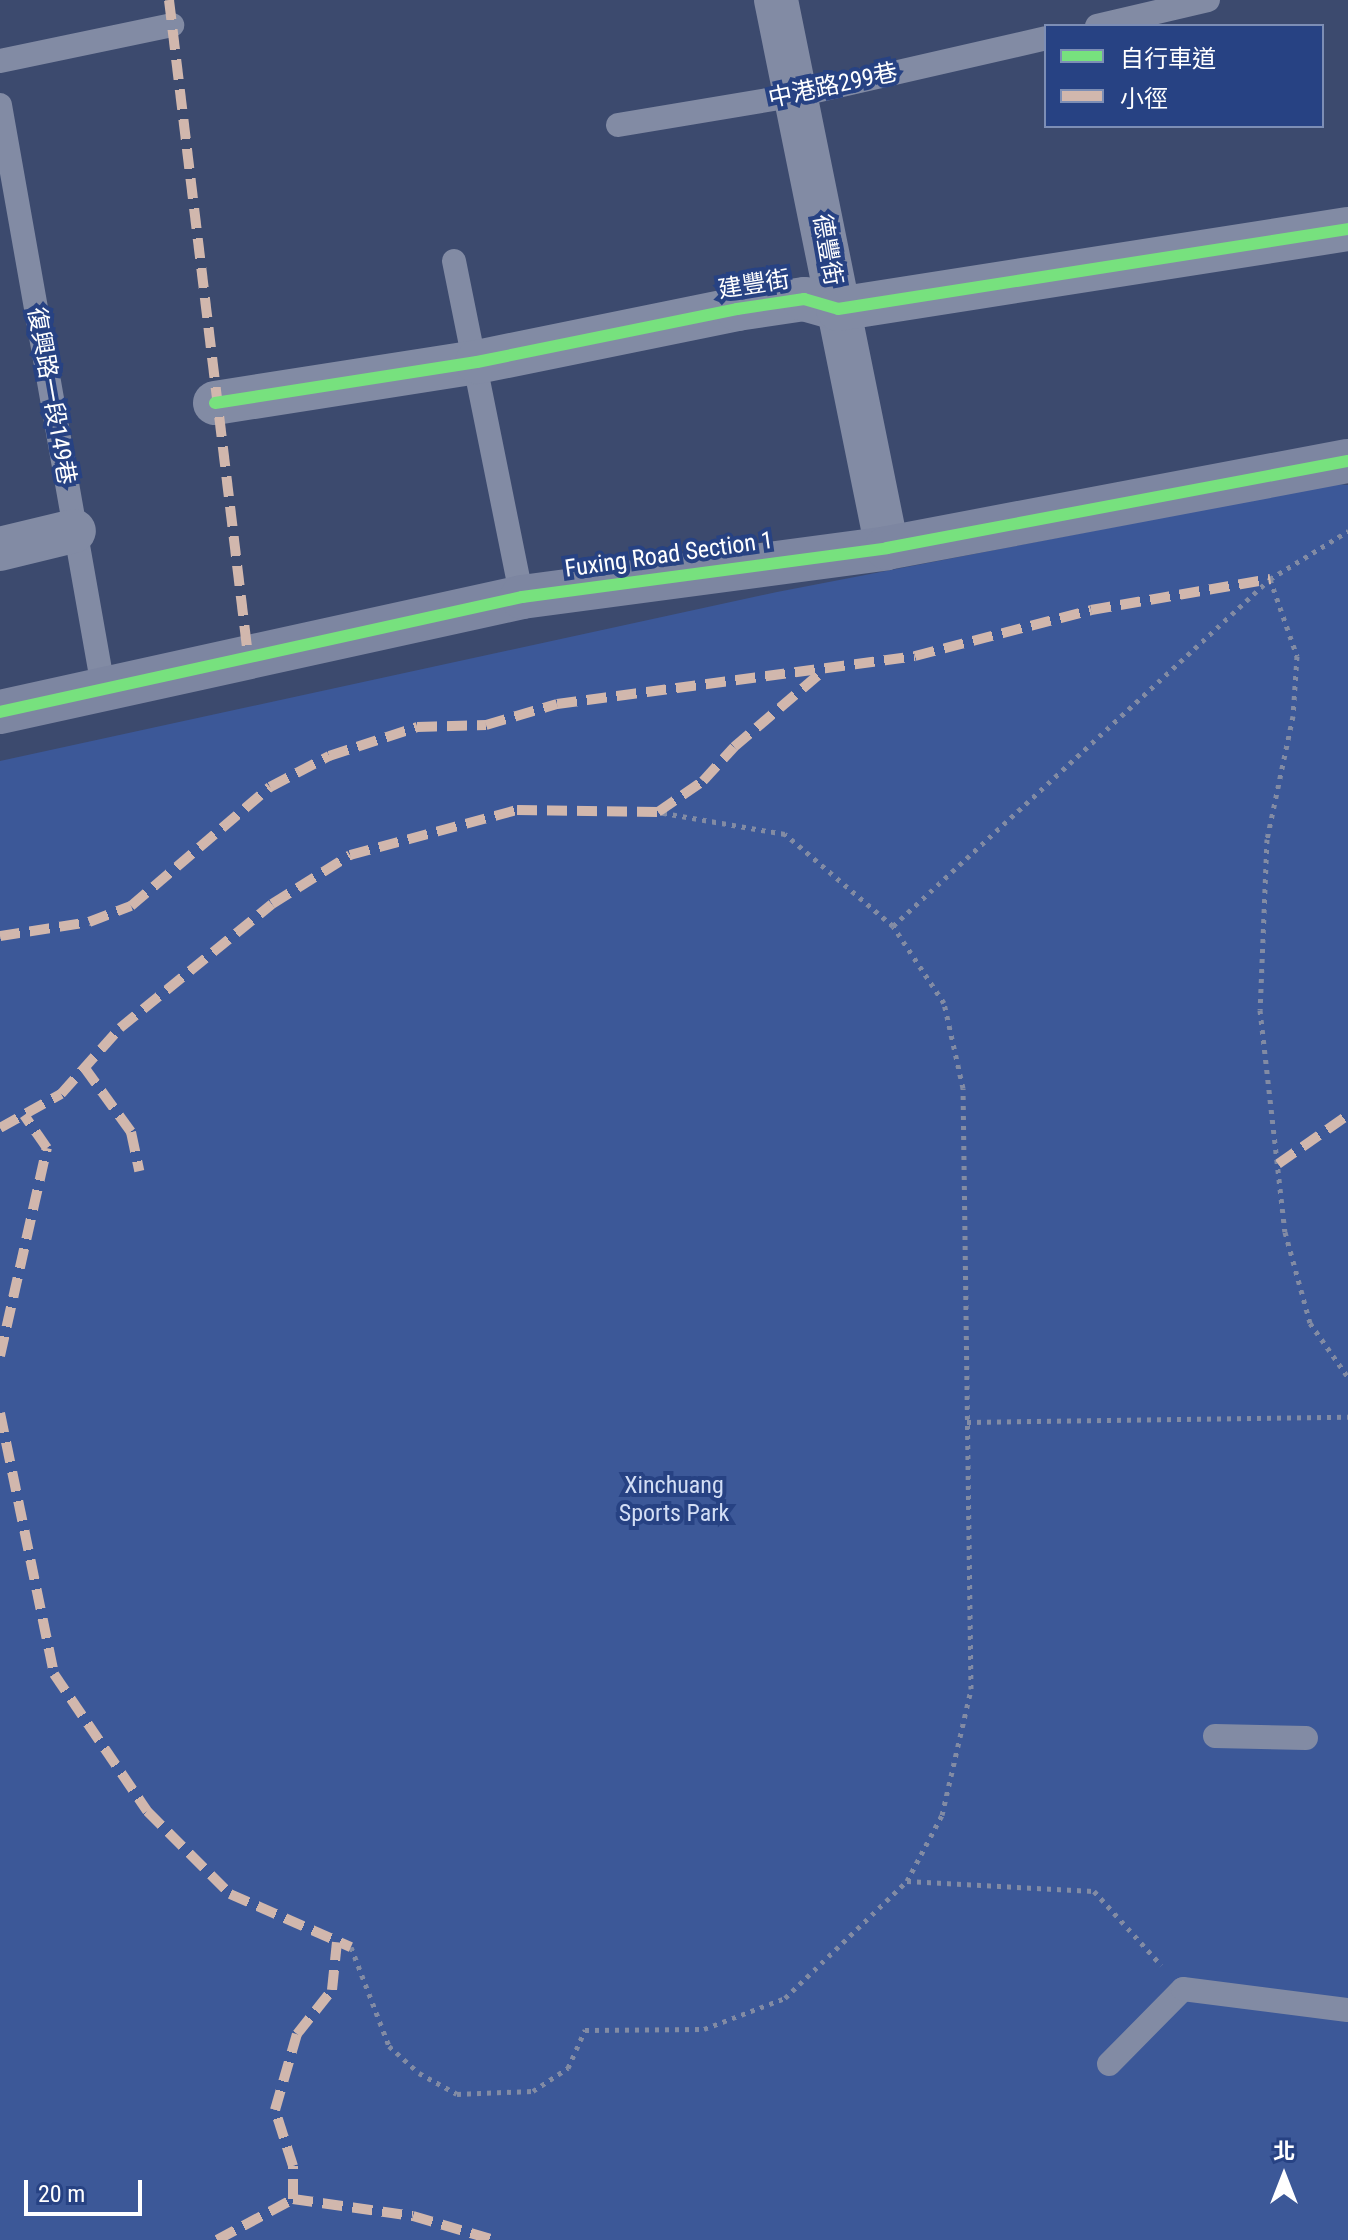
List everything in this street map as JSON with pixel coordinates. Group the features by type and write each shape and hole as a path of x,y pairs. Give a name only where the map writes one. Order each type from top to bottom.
{"street":[{"name":"德豐街","path":"776,0 798,95 887,548"},
{"name":"建豐街","path":"215,403 477,362 737,309 804,299 838,309 1348,229"},
{"name":"Fuxing Road Section 1","path":"0,712 522,597 887,548 1348,461"},
{"path":"0,549 74,531"}],"lane":[{"path":"1106,24 1208,0"},
{"path":"0,61 172,25"},
{"name":"中港路299巷","path":"618,125 798,95 1044,38"},
{"name":"復興路一段149巷","path":"0,105 103,687"},
{"path":"454,261 477,362 522,597"},
{"path":"1215,1736 1306,1738"},
{"path":"1109,2064 1183,1989 1348,2010"}],"path":[{"path":"893,926 1270,579 1348,531"},
{"path":"1270,579 1297,656 1293,716 1267,839 1260,1010 1285,1232 1310,1323 1348,1377"},
{"path":"351,1947 389,2046 419,2073 457,2094 533,2091 568,2068 585,2030 704,2029 785,1998 907,1881 942,1815 971,1689 963,1088 944,1003 893,926 785,834 658,812"},
{"path":"967,1422 1348,1417"},
{"path":"907,1881 1094,1891 1183,1989"}],"green space":[{"name":"Xinchuang Sports Park","path":"1336,484 1348,485 1348,2240 0,2240 0,761 777,592"}],"marked path":[{"path":"169,0 248,656"},
{"path":"0,936 89,922 131,906 270,787 329,756 417,727 486,725 557,704 915,656 1091,610 1270,579"},
{"path":"0,1128 61,1094 120,1028 272,904 350,855 517,810 658,812 703,781 734,747 824,670"},
{"path":"84,1067 131,1132 139,1171"},
{"path":"0,1356 47,1148 24,1115"},
{"path":"1278,1164 1348,1115"},
{"path":"0,1413 54,1674 147,1811 230,1894 351,1947"},
{"path":"217,2240 293,2199 293,2166 275,2110 297,2034 332,1990 337,1942"},
{"path":"293,2199 413,2216 494,2240"}],"cycle path":[{"path":"215,403 477,362 737,309 804,299 838,309 1348,229"},
{"path":"0,712 522,597 887,548 1348,461"}]}
